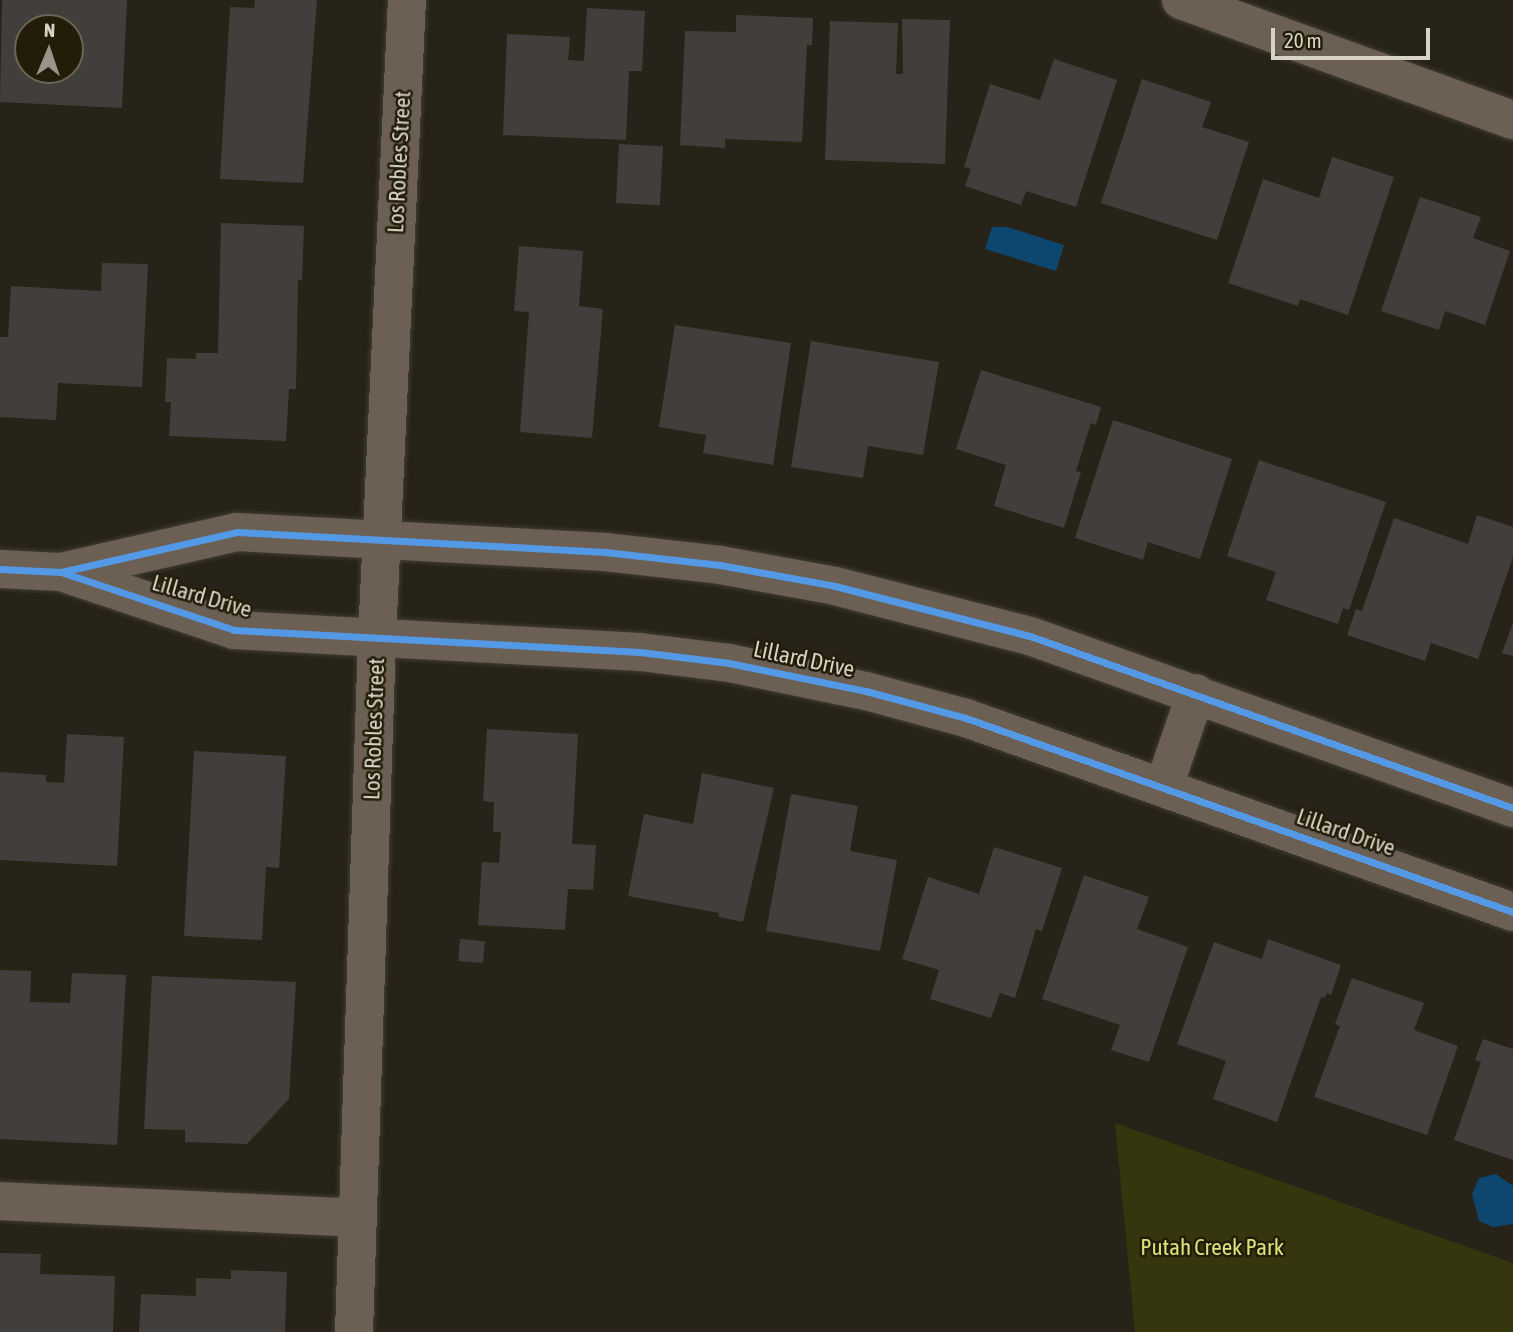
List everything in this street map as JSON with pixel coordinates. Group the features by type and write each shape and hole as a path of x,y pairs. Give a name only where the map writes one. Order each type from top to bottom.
{"street":[{"name":"Los Robles Street","path":"354,1332 377,638 407,0"},
{"path":"1181,0 1513,120"},
{"name":"Lillard Drive","path":"0,569 61,572 237,532 605,552 720,565 835,586 1030,636 1513,808"},
{"name":"Lillard Drive","path":"61,572 234,630 640,652 729,663 866,691 966,718 1513,912"},
{"path":"1164,786 1196,693"},
{"path":"0,1202 358,1217"}],"green space":[{"name":"Putah Creek Park","path":"1115,1123 1513,1263 1513,1332 1135,1332"}],"water":[{"path":"992,227 1007,227 1064,245 1056,271 985,249"},
{"path":"1496,1174 1513,1186 1513,1224 1493,1227 1479,1221 1472,1194 1479,1178"}],"building":[{"path":"2,0 127,0 122,108 0,102"},
{"path":"255,0 317,0 303,183 220,179 230,7 254,8"},
{"path":"587,8 645,11 642,71 629,71 626,140 503,135 507,34 570,37 568,60 584,61"},
{"path":"736,15 813,18 812,45 807,45 802,142 725,139 725,148 680,145 685,31 736,32"},
{"path":"902,19 950,20 945,164 825,160 830,21 898,23 896,74 903,74"},
{"path":"1054,59 1117,80 1076,207 1026,191 1021,205 965,186 971,169 964,167 990,84 1040,100"},
{"path":"1142,79 1211,102 1202,127 1249,142 1217,240 1101,203"},
{"path":"619,144 663,146 660,205 616,203"},
{"path":"1332,157 1394,177 1348,315 1300,299 1298,306 1228,283 1263,179 1319,198"},
{"path":"1420,197 1481,217 1473,238 1510,251 1485,325 1445,311 1439,330 1381,311"},
{"path":"221,223 304,226 302,280 298,280 296,389 289,389 286,441 169,436 171,402 165,402 167,358 196,359 196,353 218,353"},
{"path":"519,246 583,251 579,306 603,309 592,438 520,432 529,312 514,311"},
{"path":"102,263 148,264 142,387 58,383 56,420 0,417 0,337 8,337 11,286 101,291"},
{"path":"675,325 791,343 773,465 703,453 706,435 659,427"},
{"path":"811,341 939,362 923,455 868,446 863,478 791,467"},
{"path":"981,370 1101,407 1096,425 1091,423 1076,471 1081,472 1064,528 994,506 1006,465 956,449"},
{"path":"1113,420 1232,459 1200,559 1148,542 1143,560 1075,538"},
{"path":"1259,460 1386,502 1349,610 1343,608 1338,624 1266,600 1276,572 1227,556"},
{"path":"1477,515 1513,527 1513,557 1478,659 1431,643 1425,661 1347,635 1356,609 1362,611 1394,518 1468,544"},
{"path":"1513,623 1513,656 1502,653"},
{"path":"487,729 578,734 572,844 596,845 593,890 568,889 565,930 478,925 482,862 499,863 501,832 493,832 494,802 483,801"},
{"path":"67,734 124,737 117,866 0,860 0,772 46,775 46,782 64,783"},
{"path":"194,751 286,756 279,868 266,867 262,940 184,936"},
{"path":"702,773 774,788 743,922 719,917 719,913 628,896 644,814 693,824"},
{"path":"791,794 858,806 850,851 897,860 880,951 766,931"},
{"path":"994,847 1062,868 1042,931 1036,929 1015,998 1000,993 991,1018 930,999 939,970 902,959 928,877 979,894"},
{"path":"1084,875 1149,897 1137,929 1188,947 1149,1062 1111,1050 1120,1025 1042,999"},
{"path":"460,939 485,941 483,963 458,961"},
{"path":"1268,939 1341,965 1331,995 1327,993 1325,998 1321,997 1277,1122 1213,1099 1226,1061 1177,1044 1214,942 1262,959"},
{"path":"0,970 31,971 30,1002 70,1003 72,973 126,975 117,1145 0,1139"},
{"path":"152,976 296,982 289,1099 247,1144 185,1142 185,1130 144,1129"},
{"path":"1352,978 1424,1003 1414,1030 1458,1046 1427,1135 1314,1097 1340,1026 1335,1024"},
{"path":"1483,1039 1513,1049 1513,1160 1454,1140 1481,1062 1475,1060"},
{"path":"0,1253 41,1254 40,1274 115,1276 113,1332 0,1332"},
{"path":"231,1270 287,1272 285,1332 139,1332 141,1294 196,1296 196,1278 231,1279"}],"cycle path":[{"path":"61,572 237,532 605,552 720,565 835,586 1030,636 1513,808"},
{"path":"0,569 61,572 234,630 640,652 729,663 866,691 966,718 1513,912"}]}
